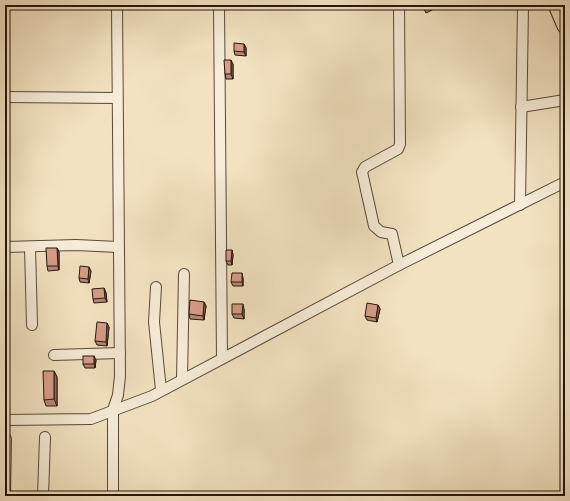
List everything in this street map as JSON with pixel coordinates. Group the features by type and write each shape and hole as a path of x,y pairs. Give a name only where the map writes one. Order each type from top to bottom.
{"highway":[{"path":"556,5 565,26"}],"street":[{"path":"113,496 114,410 118,395 120,353 117,5"},
{"path":"219,5 222,358"},
{"path":"399,5 400,144 398,149 365,167 362,172 374,226 381,232 392,234 399,265"},
{"path":"520,205 523,5"},
{"path":"5,97 117,98"},
{"path":"521,107 565,100"},
{"path":"5,420 91,419 102,416 161,390 399,265 565,182"},
{"path":"5,247 76,245 118,247"},
{"path":"30,247 32,325"},
{"path":"182,379 184,274"},
{"path":"156,287 154,322 161,390"},
{"path":"54,355 120,353"},
{"path":"43,496 46,437"},
{"path":"6,439 6,496"}],"building":[{"path":"422,5 432,5 424,9"},
{"path":"234,43 244,44 244,52 234,51"},
{"path":"224,60 231,60 231,74 225,74"},
{"path":"46,248 57,248 58,266 47,266"},
{"path":"226,250 232,250 231,261 226,261"},
{"path":"80,266 89,267 88,279 79,278"},
{"path":"232,273 242,273 242,282 231,282"},
{"path":"104,288 105,298 93,299 92,289"},
{"path":"190,300 204,302 203,316 189,314"},
{"path":"367,303 378,305 376,318 365,316"},
{"path":"232,304 243,304 242,314 232,314"},
{"path":"97,322 107,323 106,342 95,341"},
{"path":"83,356 94,356 94,364 83,364"},
{"path":"43,371 54,371 54,399 44,400"}]}
